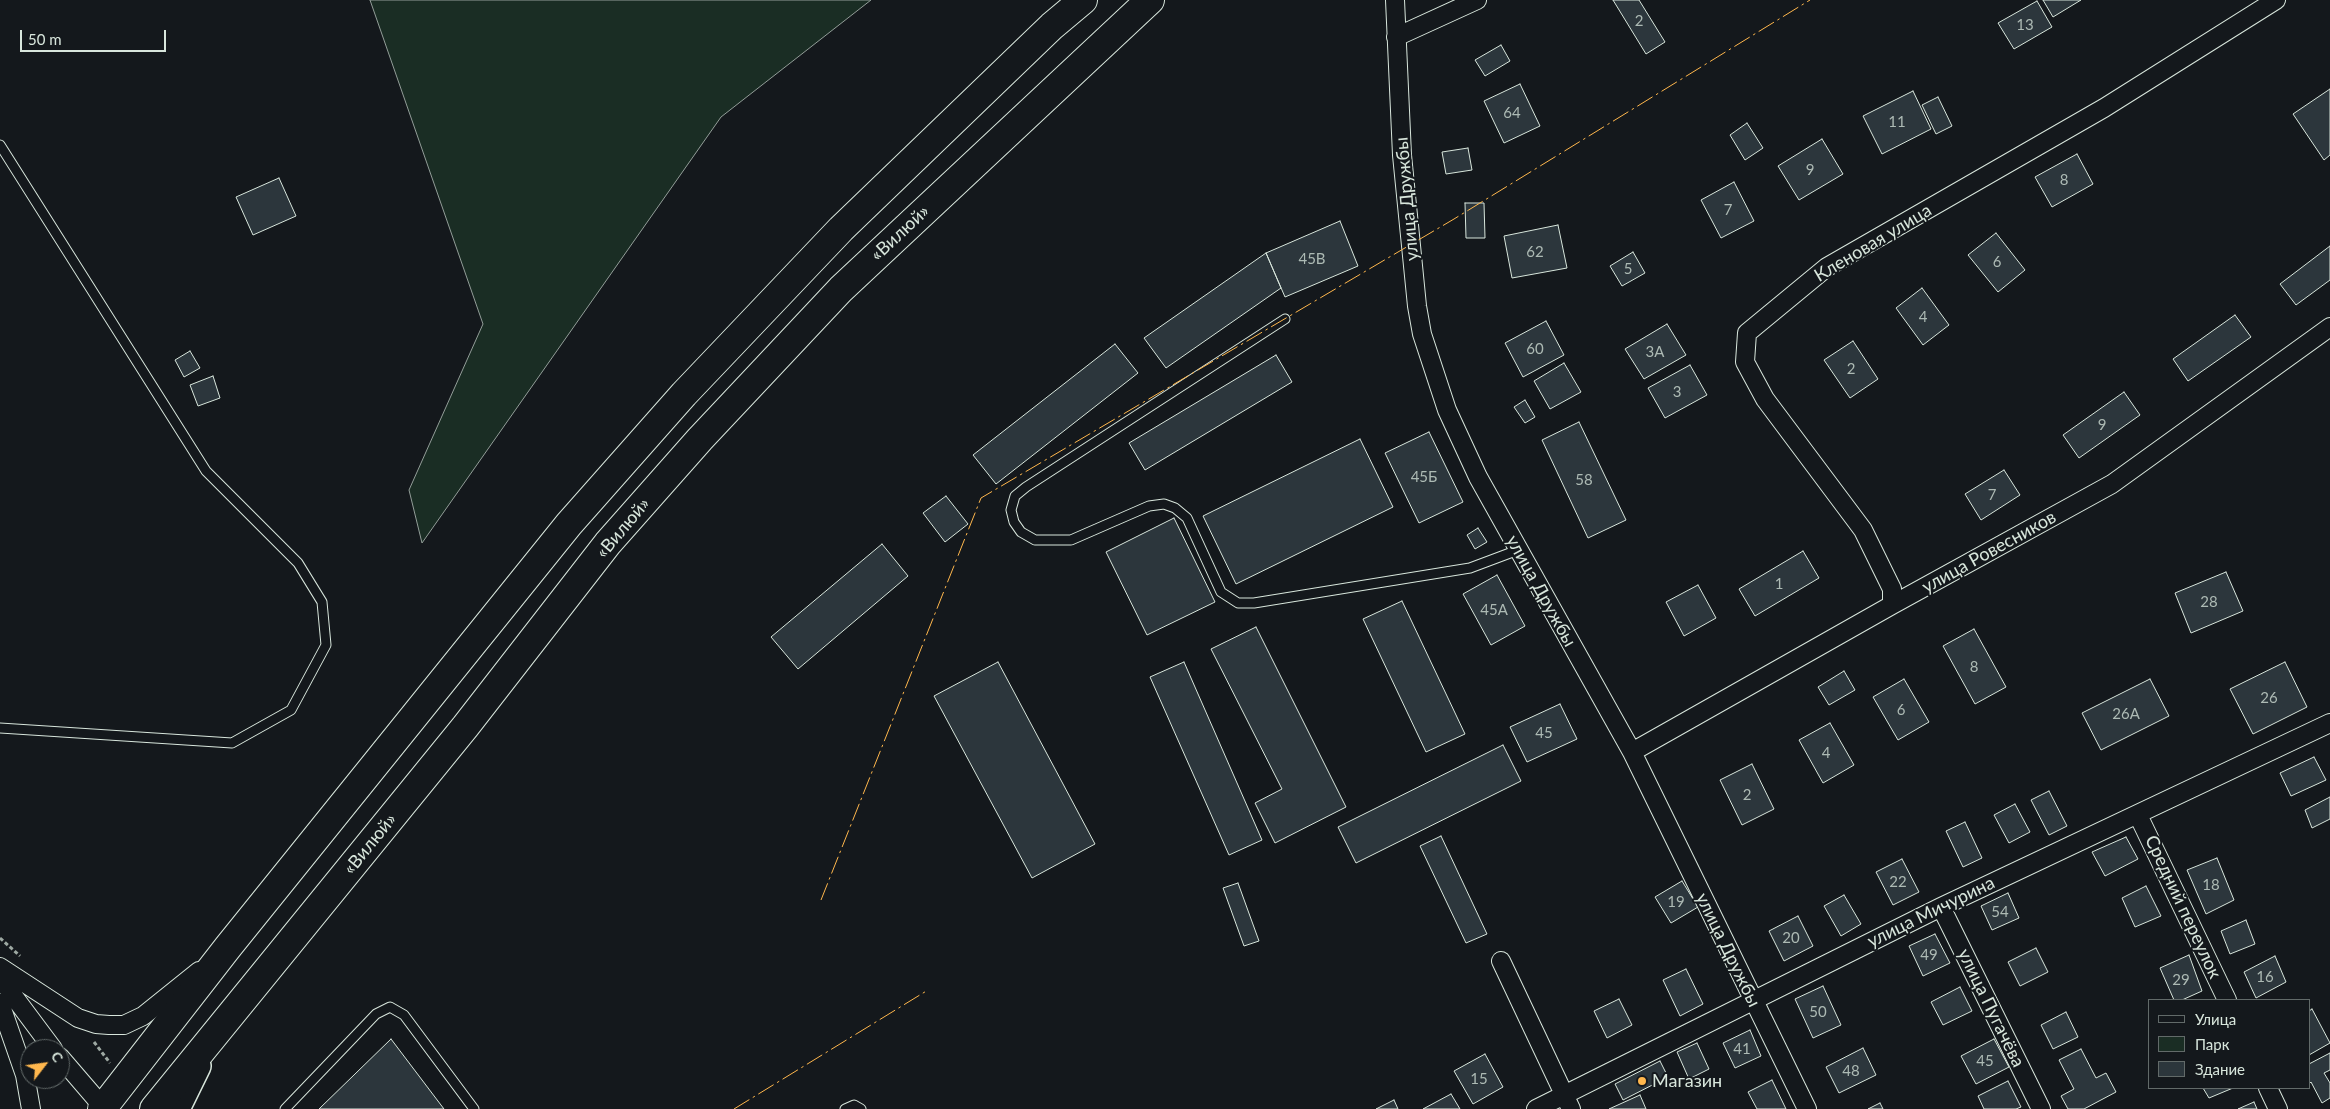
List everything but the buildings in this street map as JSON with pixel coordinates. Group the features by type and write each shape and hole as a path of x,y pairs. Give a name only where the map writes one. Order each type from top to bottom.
{"highway":[{"path":"103,1108 228,947 569,524 684,394 841,228 1052,26 1083,0"},
{"name":"«Вилюй»","path":"154,1109 465,727 608,543 700,439 841,289 1150,0"}],"main road":[{"path":"177,1109 214,1036"}],"street":[{"name":"улица Дружбы","path":"1395,0 1402,155 1422,334 1447,410 1478,477 1632,752 1807,1109"},
{"path":"1396,37 1477,0"},
{"name":"Кленовая улица","path":"1892,605 1892,589 1862,530 1764,400 1745,362 1747,333 1828,268 2104,108 2276,0"},
{"name":"улица Ровесников","path":"1632,752 1892,605 2112,484 2330,327"},
{"name":"улица Мичурина","path":"1536,1109 1567,1102 1752,1000 1941,907 2329,727"},
{"name":"Средний переулок","path":"2138,814 2227,999"},
{"name":"улица Пугачёва","path":"1941,907 2041,1109"},
{"path":"0,967 78,1018 96,1024 124,1024 143,1016 228,947"},
{"path":"1501,961 1567,1102"},
{"path":"0,978 46,1039"},
{"path":"0,1003 25,1074 31,1109"},
{"path":"70,1069 103,1108"},
{"path":"2268,1089 2278,1109"}],"lane":[{"path":"0,145 206,471 298,564 322,602 326,645 291,710 232,743 0,728"},
{"path":"1285,319 1026,487 1015,496 1011,510 1014,522 1021,532 1035,540 1071,540 1148,506 1164,504 1175,508 1187,518 1221,592 1238,603 1470,568 1518,550"},
{"path":"285,1109 376,1014 390,1007 404,1015 474,1109"},
{"path":"845,1109 854,1105 861,1109"}],"green space":[{"path":"370,0 871,0 721,117 422,543 409,490 483,324"}],"power":[{"path":"821,900 981,498 1454,219 1810,0"},
{"path":"734,1109 928,990"}],"place":[{"name":"Магазин","path":"1642,1081"}]}
